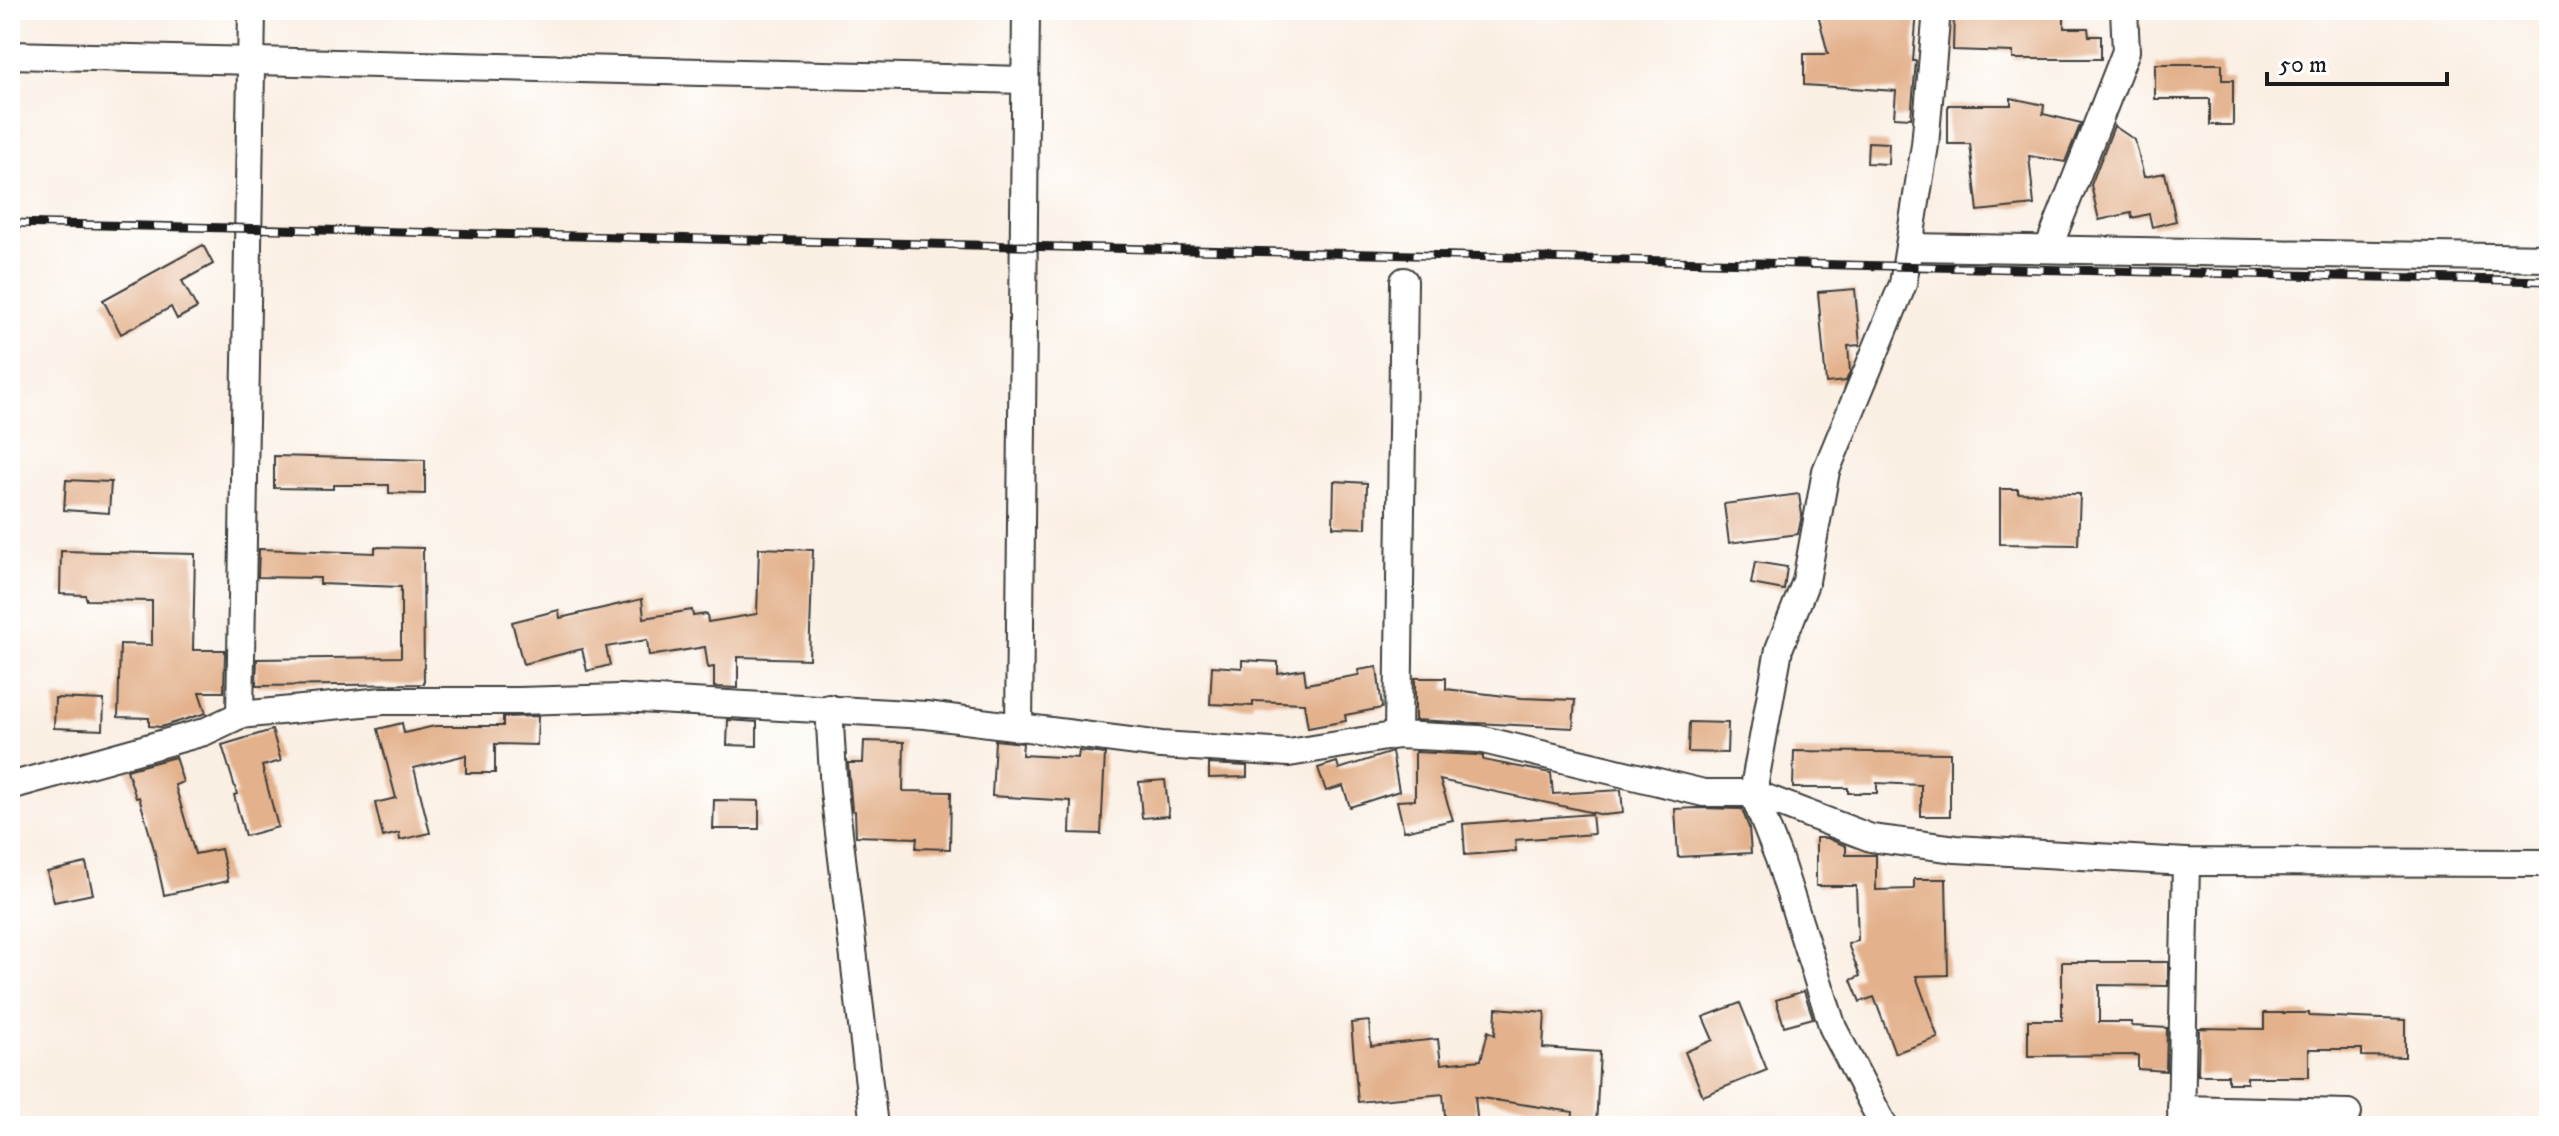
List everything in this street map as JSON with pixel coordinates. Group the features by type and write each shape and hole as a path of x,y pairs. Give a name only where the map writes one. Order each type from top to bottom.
{"street":[{"path":"240,715 252,10"},
{"path":"1019,728 1026,10"},
{"path":"1884,1126 1833,1028 1779,859 1753,793 1779,649 1806,581 1826,471 1903,284 1925,145 1937,10"},
{"path":"2048,249 2126,51 2124,10"},
{"path":"10,55 1025,80"},
{"path":"1909,247 2549,258"},
{"path":"1398,735 1404,281"},
{"path":"10,786 204,732 240,715 383,701 621,698 926,715 1161,745 1289,753 1398,735 1479,739 1704,793 1753,793 1871,838 1956,849 2186,862 2549,863"},
{"path":"829,708 834,791 874,1126"},
{"path":"2186,862 2181,1117 2348,1113"}],"building":[{"path":"1817,10 1917,10 1911,118 1894,117 1896,91 1804,85 1804,54 1828,54"},
{"path":"1954,10 2064,10 2064,28 2088,28 2089,36 2101,36 2101,59 2013,59 2013,52 1953,50"},
{"path":"2155,64 2222,64 2222,80 2233,80 2233,125 2210,125 2210,99 2155,99"},
{"path":"2011,98 2044,105 2043,114 2081,123 2065,162 2029,156 2034,205 1978,211 1970,144 1948,144 1948,105 2011,105"},
{"path":"2114,126 2135,140 2144,177 2165,173 2176,221 2152,227 2149,214 2132,218 2131,213 2099,220 2091,185"},
{"path":"1868,142 1889,143 1888,164 1867,163"},
{"path":"203,245 213,264 182,281 197,308 177,319 171,307 121,334 103,300"},
{"path":"1855,289 1860,345 1848,346 1850,372 1846,381 1826,383 1818,292"},
{"path":"274,456 425,460 425,494 389,493 389,485 333,485 333,489 274,488"},
{"path":"66,480 111,482 109,513 64,510"},
{"path":"1334,481 1367,483 1366,528 1333,527"},
{"path":"2000,489 2018,489 2018,493 2080,494 2078,545 2000,544"},
{"path":"1799,494 1802,515 1798,534 1729,543 1724,504"},
{"path":"375,547 423,548 424,684 256,686 257,659 401,657 401,587 320,584 320,578 258,577 259,549 375,553"},
{"path":"759,548 813,550 809,659 738,657 738,688 714,687 714,667 708,668 705,647 649,656 647,640 606,647 610,665 587,671 582,649 523,664 512,622 559,610 560,618 642,599 644,618 692,610 693,616 707,614 708,622 757,614"},
{"path":"61,551 195,554 193,650 225,650 224,692 199,692 206,713 161,727 149,726 149,718 118,717 120,644 152,645 152,601 87,600 85,595 60,594"},
{"path":"1755,562 1787,567 1784,590 1751,584"},
{"path":"1242,660 1278,662 1278,673 1304,669 1306,684 1359,675 1358,670 1377,667 1382,708 1345,715 1346,721 1308,728 1304,703 1253,701 1253,706 1210,704 1212,666 1242,668"},
{"path":"1415,678 1446,678 1446,689 1522,698 1575,700 1573,728 1415,720"},
{"path":"55,698 104,700 103,730 54,728"},
{"path":"538,716 537,745 495,744 495,773 466,773 466,755 414,768 430,833 400,840 399,833 383,837 375,803 396,798 378,729 402,723 404,733 435,726 503,726 503,717"},
{"path":"728,720 757,722 757,746 727,745"},
{"path":"1689,722 1728,723 1727,753 1688,752"},
{"path":"272,730 281,761 262,766 278,827 245,836 234,795 237,794 222,745"},
{"path":"995,740 1023,743 1022,755 1078,758 1079,751 1105,754 1101,834 1070,833 1071,801 992,796"},
{"path":"864,741 904,742 903,791 951,792 950,849 916,848 917,838 856,836 848,763 863,763"},
{"path":"1794,751 1950,753 1950,816 1921,816 1921,785 1877,783 1877,793 1848,793 1848,788 1793,788"},
{"path":"1392,752 1399,791 1350,807 1343,786 1326,791 1318,768 1337,762 1339,769"},
{"path":"1415,752 1477,755 1483,756 1483,760 1551,773 1553,794 1621,790 1623,813 1604,815 1440,780 1453,820 1404,831 1397,801 1415,800"},
{"path":"175,757 183,782 175,785 195,854 221,849 228,881 164,895 139,797 136,798 127,770"},
{"path":"1209,764 1247,766 1247,777 1209,778"},
{"path":"1165,780 1169,816 1142,818 1139,782"},
{"path":"714,800 759,801 759,829 713,829"},
{"path":"1675,809 1742,809 1749,828 1751,853 1678,857"},
{"path":"1592,814 1594,834 1515,840 1516,851 1465,855 1463,824"},
{"path":"1816,838 1827,838 1846,846 1846,855 1876,855 1876,890 1914,889 1914,879 1946,879 1948,975 1916,976 1938,1038 1895,1053 1874,997 1860,1002 1851,980 1860,976 1848,944 1858,940 1856,886 1816,886"},
{"path":"86,863 93,894 54,902 47,872"},
{"path":"2062,962 2168,962 2168,986 2099,985 2099,1022 2132,1022 2132,1026 2167,1028 2166,1071 2138,1069 2138,1055 2028,1056 2028,1020 2062,1020"},
{"path":"1804,991 1813,1018 1784,1026 1776,1000"},
{"path":"1740,1003 1767,1070 1703,1096 1685,1052 1713,1040 1703,1017"},
{"path":"1496,1008 1545,1012 1543,1048 1600,1052 1596,1126 1572,1126 1573,1112 1475,1097 1478,1126 1446,1126 1443,1094 1358,1102 1351,1023 1369,1021 1371,1046 1438,1039 1441,1064 1481,1060 1488,1031 1495,1035"},
{"path":"2264,1013 2405,1020 2405,1057 2362,1056 2362,1049 2309,1049 2309,1077 2247,1077 2247,1083 2228,1083 2228,1075 2198,1075 2199,1028 2264,1029"}],"railway":[{"path":"10,223 2549,281"}]}
